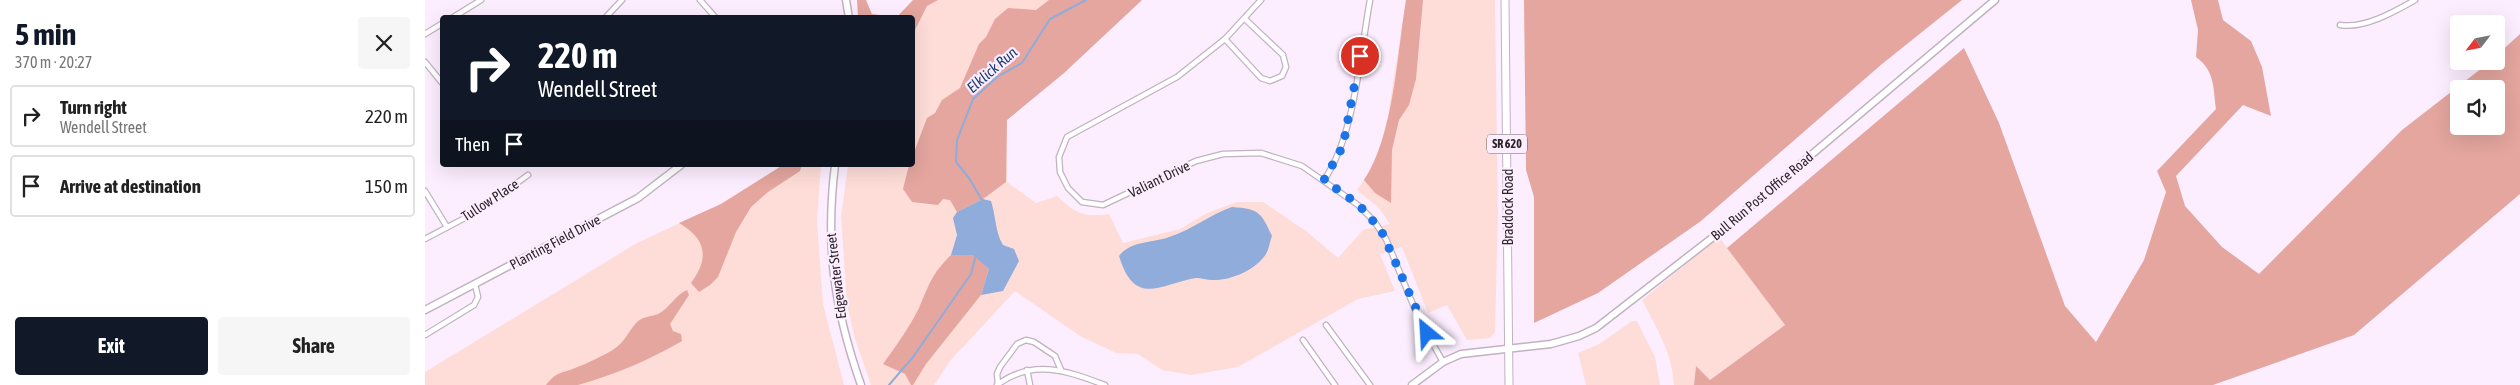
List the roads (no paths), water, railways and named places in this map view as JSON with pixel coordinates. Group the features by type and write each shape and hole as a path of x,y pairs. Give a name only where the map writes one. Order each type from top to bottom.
{"main road":[{"name":"Braddock Road","path":"1505,0 1509,385"}],"street":[{"path":"457,15 481,0"},
{"path":"608,15 622,0"},
{"path":"700,0 713,15"},
{"path":"846,0 848,15"},
{"name":"Valiant Drive","path":"1261,0 1225,39 1194,65 1160,88 1077,130 1067,137 1060,150 1059,164 1072,194 1089,204 1103,205 1197,161 1236,152 1261,153 1287,160 1324,180 1358,204 1381,230 1419,319 1443,362"},
{"path":"1324,180 1339,157 1347,132 1370,0"},
{"name":"Bull Run Post Office Road","path":"1412,385 1443,362 1472,351 1508,349 1565,341 1596,328 1736,219 1995,0"},
{"path":"2340,25 2350,27 2399,10 2415,0"},
{"path":"1225,39 1261,78 1269,81 1282,76 1286,68 1283,55 1245,19"},
{"path":"425,34 440,25"},
{"path":"425,62 440,80"},
{"name":"Planting Field Drive","path":"425,310 638,198 678,167"},
{"name":"Edgewater Street","path":"835,167 830,211 834,283 843,333 861,385"},
{"name":"Tullow Place","path":"425,239 480,210 528,175"},
{"path":"425,191 447,227"},
{"path":"425,335 474,305 478,297 475,284"},
{"path":"1326,325 1370,385"},
{"path":"1061,370 1055,356 1034,342 1026,340 1017,344 1000,367 997,374 997,384 1027,370 1048,368 1061,370 1105,385"},
{"path":"1303,340 1335,385"},
{"path":"1027,370 1030,385"}],"water":[{"path":"983,199 991,201 1000,240 1003,245 1014,249 1019,261 1003,291 981,295 989,269 973,255 951,255 957,235 953,218 957,212"},
{"path":"1232,207 1248,209 1258,213 1272,236 1268,250 1262,260 1249,270 1227,279 1196,278 1150,289 1141,287 1133,282 1125,272 1119,256 1131,247 1180,233"}],"waterway":[{"name":"Elklick Run","path":"982,200 969,178 956,162 957,140 973,99 997,77 1022,63 1050,19 1086,0"},
{"name":"Elklick Run","path":"889,385 913,357 971,274 976,255"}]}
